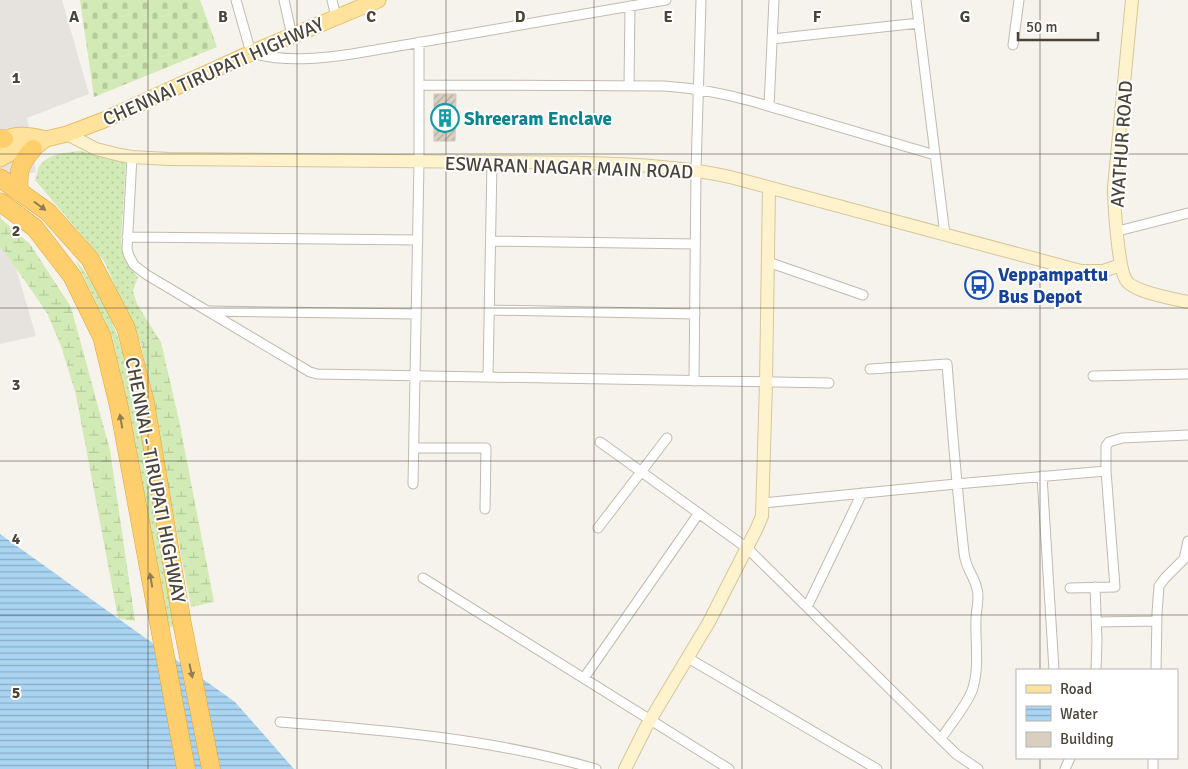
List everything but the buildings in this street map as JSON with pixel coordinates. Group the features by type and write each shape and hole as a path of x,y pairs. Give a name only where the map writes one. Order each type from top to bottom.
{"highway":[{"path":"19,192 18,174 23,159 40,144"},
{"name":"CHENNAI - TIRUPATI HIGHWAY","path":"0,178 48,212 90,259 126,328 145,402 182,623 211,769"},
{"name":"CHENNAI - TIRUPATI HIGHWAY","path":"0,202 35,228 72,276 102,337 118,407 186,769"}],"main road":[{"name":"CHENNAI TIRUPATI HIGHWAY","path":"0,159 14,151 67,134 139,104 251,53 378,0"},
{"path":"1,140 27,134 40,144"}],"street":[{"path":"236,0 251,53 272,58 319,58 666,0"},
{"path":"284,0 292,36"},
{"path":"332,0 336,17"},
{"path":"694,381 696,171 701,0"},
{"path":"769,106 774,0"},
{"path":"916,0 945,235"},
{"path":"1013,45 1019,0"},
{"name":"AYATHUR ROAD","path":"1132,0 1114,187 1122,265 1126,280 1132,285 1156,295 1188,302"},
{"path":"629,86 630,6"},
{"path":"772,39 919,23"},
{"path":"413,484 420,42"},
{"path":"419,85 664,86 698,89 722,93 769,106 935,155"},
{"name":"ESWARAN NAGAR MAIN ROAD","path":"67,134 96,149 132,157 492,162 631,166 696,171 728,176 1081,271 1104,271 1122,265"},
{"path":"132,157 127,236 129,256 134,265 147,275 299,367 317,374 829,384"},
{"path":"488,377 492,162"},
{"path":"624,769 632,751 688,658 762,516 769,188"},
{"path":"1118,231 1188,213"},
{"path":"127,236 418,240"},
{"path":"491,241 695,244"},
{"path":"768,262 863,295"},
{"path":"490,310 694,314"},
{"path":"207,312 416,314"},
{"path":"870,369 947,364 956,484 967,567 978,591 976,669 972,690 966,703 941,738"},
{"path":"1093,376 1188,374"},
{"path":"1070,588 1115,587 1106,471 1106,446 1115,440 1133,437 1188,435"},
{"path":"598,528 667,438"},
{"path":"600,442 747,548 956,754 978,769"},
{"path":"414,448 486,448 485,509"},
{"path":"763,503 1106,471"},
{"path":"1042,476 1054,669"},
{"path":"807,607 862,493"},
{"path":"584,678 699,514"},
{"path":"1156,669 1160,586 1165,578 1184,559 1188,541"},
{"path":"424,578 729,769"},
{"path":"1096,588 1096,669"},
{"path":"1097,622 1157,621"},
{"path":"688,658 877,769"},
{"path":"280,722 389,730 448,738 542,755 596,769"}],"shaded area":[{"path":"0,0 62,0 89,94 27,118 36,172 0,181"},
{"path":"0,214 36,336 0,344"}],"green space":[{"path":"80,0 200,0 217,47 94,97"},
{"path":"80,151 126,161 121,240 123,252 127,264 138,277 133,291 137,304 157,336 141,344 104,261 35,180 39,167 49,157"},
{"path":"0,218 30,244 71,307 110,450 135,621 119,619 125,655 76,395 61,346 47,313 5,252 0,248"},
{"path":"75,259 92,283 106,309 118,337 127,366 140,425 174,626 167,628 129,410 112,336"},
{"path":"157,336 161,342 180,425 214,602 191,607 141,344"}],"water":[{"path":"0,534 235,702 294,769 0,769"}],"place":[{"name":"Shreeram Enclave","path":"445,118"},
{"name":"Veppampattu Bus Depot","path":"979,285"}]}
